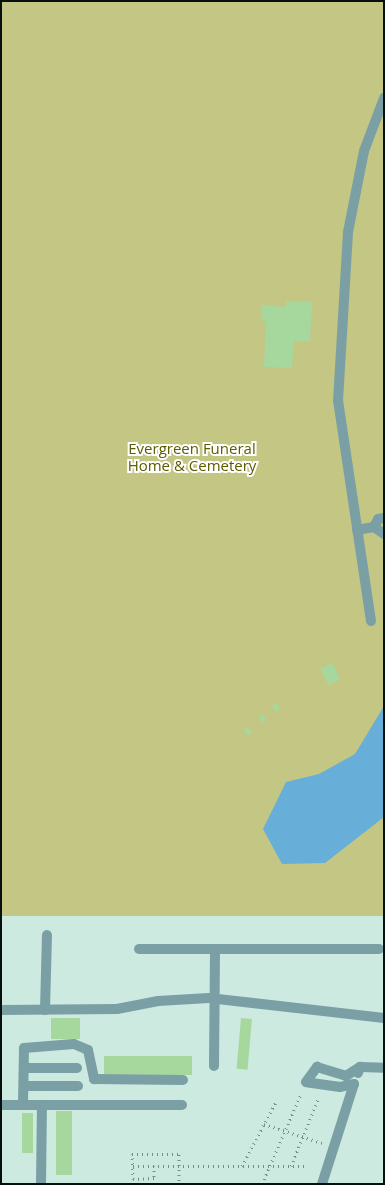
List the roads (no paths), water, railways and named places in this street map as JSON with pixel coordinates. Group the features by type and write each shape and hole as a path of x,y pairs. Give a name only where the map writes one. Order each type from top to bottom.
{"lane":[{"path":"371,621 338,401 347,242 364,151 384,98"},
{"path":"357,530 374,526 378,519 384,518"},
{"path":"374,526 384,534"},
{"path":"45,1010 46,936"},
{"path":"139,949 379,949"},
{"path":"214,1066 216,949"},
{"path":"1,1010 117,1009 158,1001 215,999 384,1018"},
{"path":"24,1105 24,1048 74,1044 88,1050 94,1079 183,1080"},
{"path":"354,1084 340,1087 306,1082 317,1067 346,1076 360,1067 384,1068"},
{"path":"322,1184 360,1067"},
{"path":"24,1068 78,1068"},
{"path":"24,1086 78,1086"},
{"path":"1,1105 182,1105"},
{"path":"41,1184 42,1105"}],"water":[{"path":"384,706 384,817 325,863 282,864 263,829 286,782 319,774 355,754"}],"park label":[{"name":"Evergreen Funeral Home & Cemetery","path":"192,456"}]}
